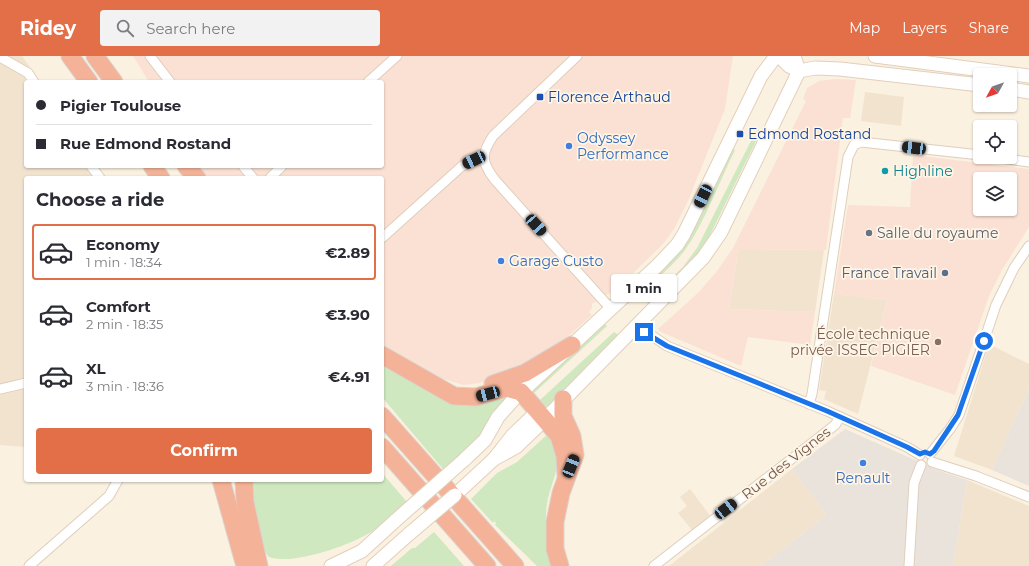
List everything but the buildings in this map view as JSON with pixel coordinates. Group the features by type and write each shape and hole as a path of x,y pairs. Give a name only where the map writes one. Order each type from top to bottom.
{"highway":[{"path":"70,56 88,80"},
{"path":"95,56 113,80"},
{"path":"188,168 195,176"},
{"path":"446,391 466,391 487,387 525,373 572,345"},
{"path":"384,356 454,396 476,397 506,388 521,392 555,430 562,445 566,476"},
{"path":"560,566 555,549 554,522 566,476 575,455 572,436 563,416 563,399"},
{"path":"384,418 515,566"},
{"path":"384,449 487,566"},
{"path":"384,467 475,566"},
{"path":"222,482 245,566"},
{"path":"244,482 245,502 259,566"},
{"path":"233,527 230,541 234,566"},
{"path":"253,540 262,556 273,566"}],"main road":[{"path":"331,566 362,551 482,444 498,417 521,392 658,265 677,244 700,202 761,76 776,56"},
{"path":"779,56 789,66 799,71 815,68 840,69 973,85"},
{"path":"373,566 494,459 516,447 542,415 563,399 692,271 717,239 799,71 794,56"},
{"path":"875,56 1029,76"},
{"path":"1017,90 1029,92"}],"street":[{"path":"150,56 168,80"},
{"path":"370,80 397,56"},
{"path":"577,56 494,136 485,148 484,159 486,169 495,180 611,309"},
{"path":"0,57 28,73 33,80"},
{"path":"809,404 812,394 848,157 854,146 861,142 870,142 973,154"},
{"path":"384,236 462,166 474,160 484,159"},
{"path":"1017,160 1029,162"},
{"path":"244,168 251,176"},
{"path":"272,176 280,168"},
{"path":"921,465 927,466 958,415 996,305 1014,268 1029,246"},
{"path":"638,326 667,346 840,417 920,454 925,452 931,458 1029,497"},
{"path":"0,389 24,383"},
{"name":"Rue des Vignes","path":"654,566 835,425 840,417"},
{"path":"920,454 918,460 921,465"},
{"path":"909,566 914,483 921,465"},
{"path":"29,566 108,496 117,482"}],"shaded area":[{"path":"0,56 22,56 34,73 24,80 24,168 87,168 93,176 24,176 24,447 0,445"},
{"path":"133,56 733,56 725,109 688,201 674,229 664,243 617,289 592,304 592,308 589,312 592,315 545,357 480,383 464,385 436,377 384,346 384,176 206,176 200,168 384,168 384,80 148,80"},
{"path":"835,79 856,80 850,118 843,118 826,250 739,249 729,309 815,312 810,345 748,337 741,366 661,332 658,329 699,292 717,271 733,248 806,101 803,99 807,88 819,81"},
{"path":"865,92 904,97 901,126 861,121"},
{"path":"913,155 973,162 973,164 988,164 1029,169 1029,227 1002,270 989,296 955,395 871,366 887,300 834,294 848,205 910,207"},
{"path":"739,249 824,250 815,312 729,309"},
{"path":"834,294 887,300 858,414 824,399 826,391 819,390"},
{"path":"989,344 1029,364 1029,389 992,470 954,456"},
{"path":"1029,389 1029,486 992,470"},
{"path":"845,429 940,471 967,480 953,566 761,566 827,515 792,469"},
{"path":"792,469 827,515 761,566 669,566"},
{"path":"967,480 1029,506 1029,566 953,566"},
{"path":"690,489 711,517 693,531 678,513 687,506 680,497"}],"green space":[{"path":"757,129 761,131 706,243 699,253 651,305 646,302 683,267 697,248"},
{"path":"731,148 735,150 706,214 693,238 674,262 639,296 635,293 670,259"},
{"path":"603,322 607,326 534,393 531,390"},
{"path":"614,332 620,336 549,406 545,406 540,400"},
{"path":"384,363 441,396 510,394 479,439 443,469 384,399"},
{"path":"549,433 557,450 558,457 546,512 549,551 553,566 537,566 471,499 497,473 517,462"},
{"path":"384,475 407,502 377,528 355,541 308,556 293,559 280,559 269,557 265,552 256,519 253,482 384,482"},
{"path":"434,532 464,566 391,566 412,548 415,548"}],"place":[{"name":"Florence Arthaud","path":"540,97"},
{"name":"Edmond Rostand","path":"740,134"},
{"name":"Odyssey Performance","path":"569,146"},
{"name":"Highline","path":"885,171"},
{"name":"Salle du royaume","path":"869,233"},
{"name":"Garage Custo","path":"501,261"},
{"name":"France Travail","path":"945,273"},
{"name":"École technique privée ISSEC PIGIER","path":"938,342"},
{"name":"Renault","path":"863,463"}],"route":[{"path":"644,332 667,346 827,411 920,454 928,452 930,454 934,451 950,430 967,392 984,341"}]}
